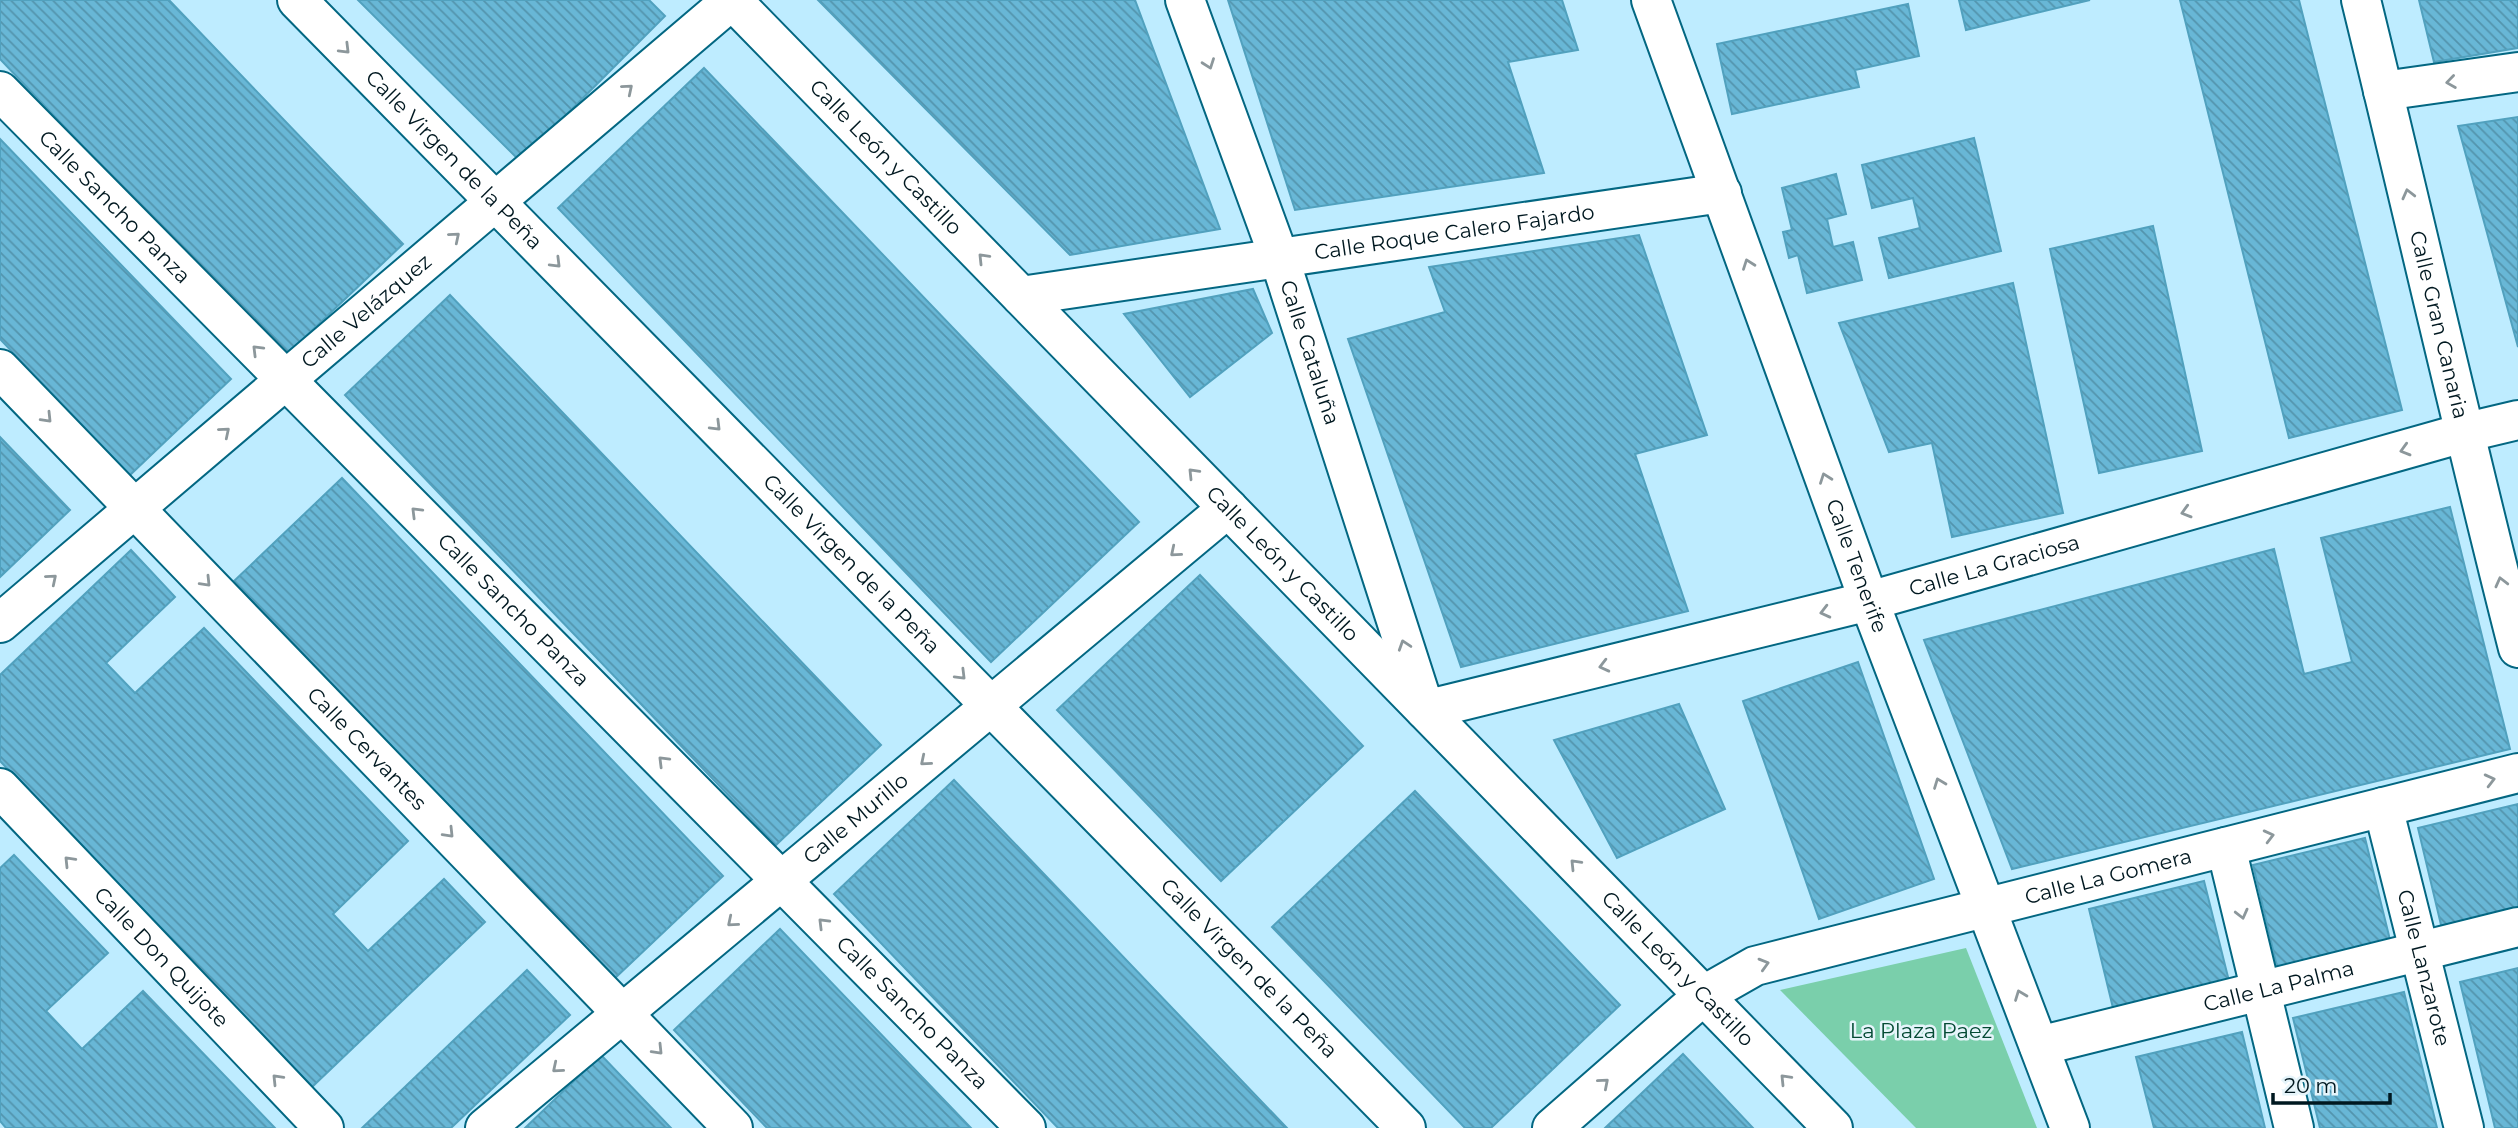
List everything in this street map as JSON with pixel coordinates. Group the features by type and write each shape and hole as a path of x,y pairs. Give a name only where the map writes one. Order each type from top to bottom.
{"street":[{"name":"Calle Virgen de la Peña","path":"297,0 1406,1128"},
{"name":"Calle Velázquez","path":"0,623 732,0"},
{"name":"Calle León y Castillo","path":"732,0 1833,1128"},
{"name":"Calle Cataluña","path":"1185,0 1280,260 1425,710"},
{"name":"Calle Tenerife","path":"1651,0 1869,601 2070,1128"},
{"name":"Calle Gran Canaria","path":"2361,0 2463,433 2518,648"},
{"path":"2383,92 2518,72"},
{"name":"Calle Sancho Panza","path":"0,91 1026,1128"},
{"name":"Calle Roque Calero Fajardo","path":"1021,296 1722,193"},
{"name":"Calle Cervantes","path":"0,369 733,1128"},
{"name":"Calle La Graciosa","path":"1425,710 1869,601 2463,433 2518,420"},
{"name":"Calle Murillo","path":"485,1128 1228,509"},
{"name":"Calle La Gomera","path":"1552,1128 1703,995 1755,966 2518,773"},
{"name":"Calle Don Quijote","path":"0,789 324,1128"},
{"name":"Calle Lanzarote","path":"2383,807 2464,1128"},
{"path":"2226,848 2294,1128"},
{"name":"Calle La Palma","path":"2039,1046 2518,927"}],"green space":[{"name":"La Plaza Paez","path":"1966,948 2037,1128 1916,1128 1780,990"}],"building":[{"path":"0,0 169,0 403,244 284,357 0,59"},
{"path":"358,0 649,0 665,16 520,161"},
{"path":"818,0 1135,0 1220,229 1070,255"},
{"path":"1228,0 1562,0 1578,50 1508,62 1544,173 1295,210"},
{"path":"1959,0 2090,0 1966,30"},
{"path":"2180,0 2299,0 2402,410 2289,438"},
{"path":"2419,0 2518,0 2518,48 2434,62"},
{"path":"1908,4 1919,56 1855,70 1859,87 1732,114 1717,44"},
{"path":"704,68 1139,522 991,662 558,208"},
{"path":"2518,117 2518,347 2458,126"},
{"path":"1974,138 2001,251 1889,278 1879,238 1920,228 1913,198 1872,208 1862,165"},
{"path":"0,139 231,379 130,475 0,339"},
{"path":"1836,174 1846,214 1827,219 1833,247 1853,242 1862,280 1807,293 1798,255 1789,258 1783,232 1792,230 1782,188"},
{"path":"2153,226 2202,451 2099,473 2050,249"},
{"path":"1639,235 1707,435 1635,454 1688,611 1461,667 1348,339 1445,312 1429,267"},
{"path":"2013,283 2063,513 1952,537 1932,443 1889,452 1839,323"},
{"path":"1253,289 1272,333 1190,397 1124,314"},
{"path":"450,295 881,745 776,845 345,395"},
{"path":"0,437 70,510 0,577"},
{"path":"342,478 723,876 614,979 234,581"},
{"path":"2450,507 2510,749 2012,869 1924,640 2274,549 2304,674 2352,662 2321,538"},
{"path":"131,550 175,597 106,663 135,693 204,628 408,841 333,914 368,951 444,879 485,922 312,1087 0,761 0,675"},
{"path":"1200,575 1363,746 1221,881 1057,710"},
{"path":"1858,662 1934,879 1819,919 1743,701"},
{"path":"1679,704 1725,809 1617,858 1554,740"},
{"path":"954,780 1287,1128 1058,1128 834,894"},
{"path":"1415,791 1620,1005 1491,1128 1465,1128 1272,927"},
{"path":"2518,804 2518,911 2442,929 2418,828"},
{"path":"2365,838 2391,944 2278,971 2253,865"},
{"path":"14,855 108,953 46,1011 82,1049 143,991 275,1128 6,1128 0,1121 0,868"},
{"path":"2204,881 2229,981 2113,1008 2089,909"},
{"path":"780,929 971,1128 767,1128 674,1030"},
{"path":"2518,968 2518,1128 2495,1128 2460,982"},
{"path":"527,970 570,1015 451,1128 362,1128"},
{"path":"2404,992 2437,1128 2320,1128 2293,1018"},
{"path":"2242,1032 2265,1128 2154,1128 2136,1057"},
{"path":"1683,1054 1753,1128 1605,1128"},
{"path":"601,1055 671,1128 525,1128"}]}
